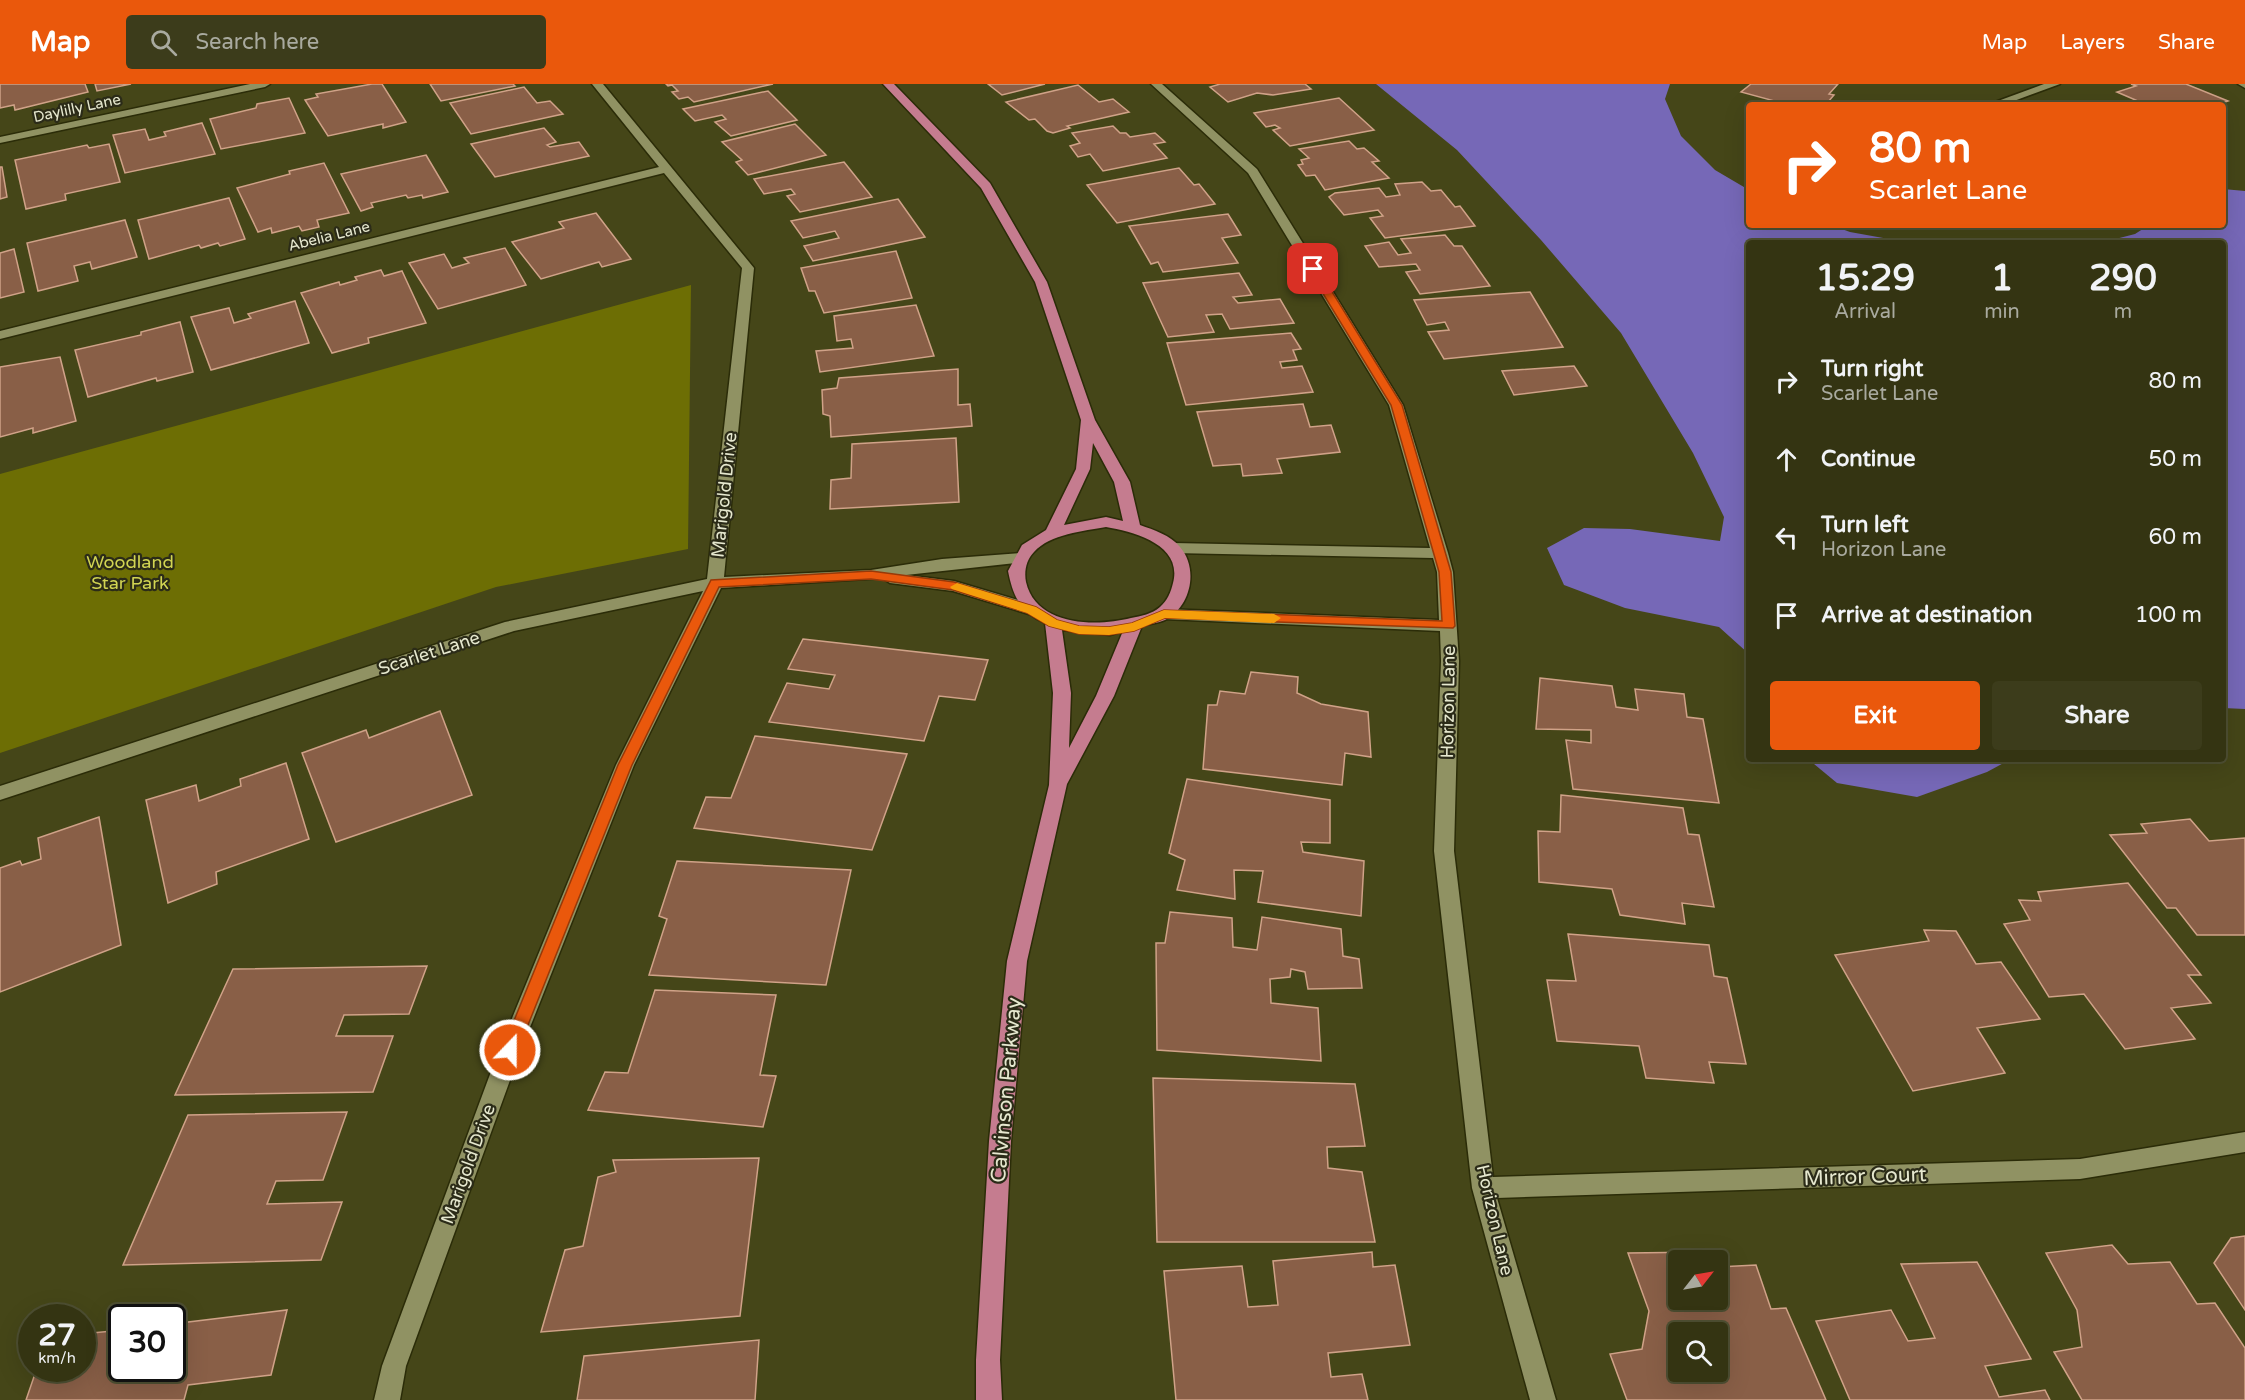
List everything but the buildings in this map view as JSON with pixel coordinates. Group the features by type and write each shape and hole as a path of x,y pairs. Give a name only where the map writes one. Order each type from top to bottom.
{"main road":[{"path":"888,84 986,186 1041,282 1088,420 1122,482 1132,526"},
{"path":"1054,530 1083,469 1088,420"},
{"path":"1097,522 1132,526 1155,535 1173,548 1182,564 1183,583 1176,600 1164,614 1134,626 1109,631 1079,630 1053,623 1032,610 1019,593 1014,576 1020,558 1034,542 1054,530 1097,522"},
{"name":"Calvinson Parkway","path":"989,1400 988,1360 1000,1141 1017,961 1058,785 1062,693 1053,623"},
{"name":"Calvinson Parkway","path":"1058,785 1105,696 1134,626"}],"street":[{"name":"Daylilly Lane","path":"0,140 265,84"},
{"name":"Marigold Drive","path":"387,1400 394,1366 514,1039 625,765 715,583 748,268 597,84"},
{"name":"Horizon Lane","path":"1156,84 1210,130 1253,171 1396,405 1440,553 1445,572 1450,661 1444,851 1483,1188 1542,1400"},
{"path":"2001,102 2055,84"},
{"name":"Abelia Lane","path":"0,335 666,169"},
{"path":"1173,548 1440,553"},
{"name":"Scarlet Lane","path":"0,793 511,626 715,583 871,575 942,564 1020,558"},
{"name":"Scarlet Lane","path":"871,575 954,586 1032,610"},
{"path":"1164,614 1448,626"},
{"name":"Mirror Court","path":"1483,1188 2080,1168 2245,1142"}],"green space":[{"name":"Woodland Star Park","path":"691,285 688,549 496,587 0,753 0,474"}],"shaded area":[{"path":"1376,84 1670,84 1665,99 1681,136 1715,170 1746,188 1746,228 1839,228 1894,240 1746,240 1746,651 1719,627 1625,608 1564,585 1547,548 1584,528 1630,529 1720,541 1724,517 1693,453 1621,333 1541,240 1457,150"},
{"path":"2226,189 2245,191 2245,709 2226,708 2226,240 2112,240 2135,234 2144,228 2226,228"},
{"path":"1812,762 2005,762 1987,772 1917,797 1837,783"}],"slow traffic":[{"path":"957,587 1032,610 1053,623 1079,630 1109,631 1134,626 1164,614 1274,618"}],"route":[{"path":"510,1050 625,765 715,583 871,575 954,586 1032,610 1053,623 1079,630 1109,631 1134,626 1164,614 1448,626 1445,572 1396,405 1313,269"}]}
